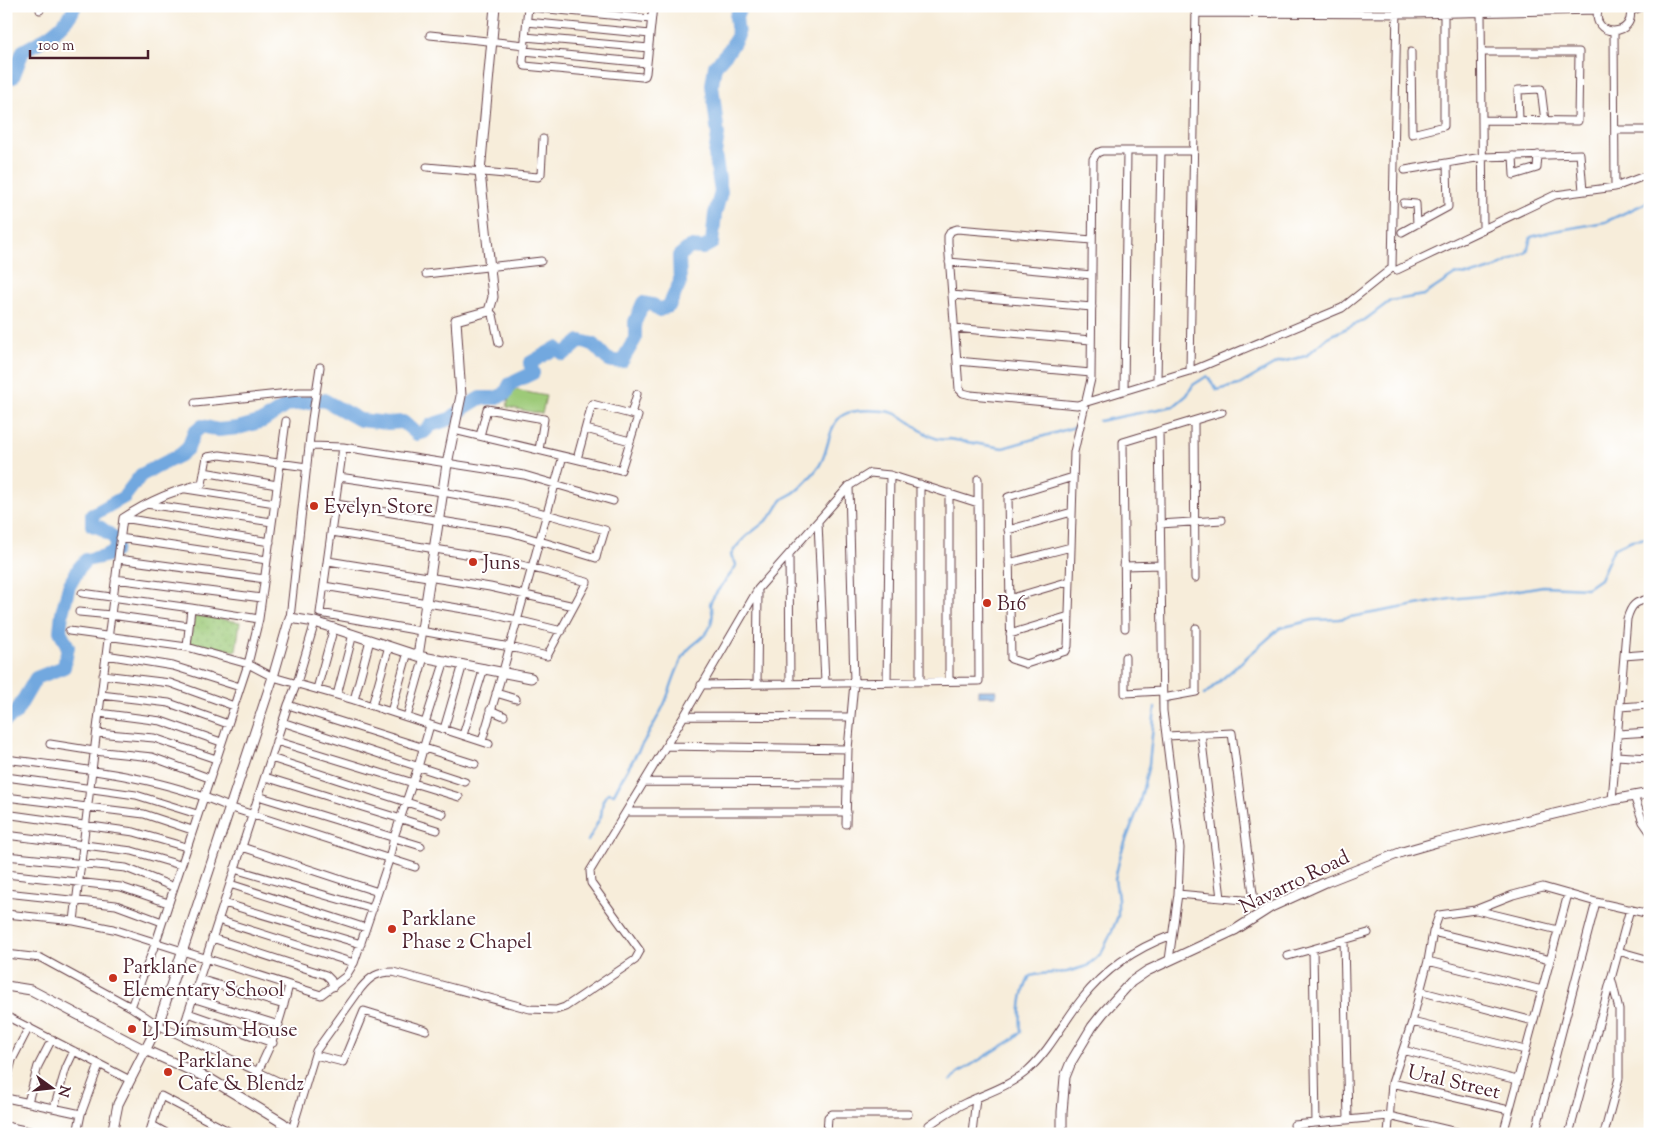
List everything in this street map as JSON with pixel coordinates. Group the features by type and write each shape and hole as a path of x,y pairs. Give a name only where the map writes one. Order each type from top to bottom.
{"street":[{"path":"495,6 480,172 493,297 490,311 493,315 499,343"},
{"path":"651,19 528,7 523,63 526,66 642,77 646,74 650,34 652,6"},
{"path":"1092,240 956,229 951,231 948,236 954,328 959,389 963,393 1077,405 1190,371 1342,308 1392,268 1398,135 1397,6"},
{"path":"1190,371 1195,10 1444,13 1504,9 1598,8 1597,17 1601,26 1614,31 1627,25 1630,20 1630,9 1644,6"},
{"path":"1481,12 1483,228"},
{"path":"1397,51 1408,52 1412,134 1444,126 1444,13"},
{"path":"527,22 650,34"},
{"path":"1614,31 1615,186"},
{"path":"430,35 525,44 648,48"},
{"path":"525,44 647,63"},
{"path":"1481,52 1579,52 1578,121 1482,120"},
{"path":"1519,120 1518,90 1541,89 1545,121"},
{"path":"1615,130 1650,130"},
{"path":"427,166 538,176 541,174 543,139"},
{"path":"1073,477 1008,497 1011,659 1026,664 1066,651 1068,646 1074,452 1084,402 1088,395 1091,373 1093,159 1097,153 1102,151 1194,150"},
{"path":"1124,391 1127,151"},
{"path":"1157,381 1160,151"},
{"path":"1405,170 1482,157 1580,154 1583,191"},
{"path":"1512,156 1514,175 1538,168 1538,155"},
{"path":"1402,232 1448,207 1447,163"},
{"path":"1397,270 1555,195 1615,186 1650,174"},
{"path":"1404,203 1416,204 1417,224"},
{"path":"426,274 541,261"},
{"path":"950,262 1092,275"},
{"path":"952,295 1092,308"},
{"path":"407,717 421,656 422,632 442,492 462,396 456,320 490,311"},
{"path":"954,328 1091,340"},
{"path":"957,361 1091,373"},
{"path":"112,1134 118,1104 158,1025 274,677 290,618 320,367"},
{"path":"195,403 299,392 316,392"},
{"path":"631,414 637,394"},
{"path":"454,430 621,470 638,416 592,404 577,459"},
{"path":"480,436 488,409 544,419 539,450"},
{"path":"1125,628 1124,442 1222,412"},
{"path":"131,1007 156,942 248,664 259,619 286,421"},
{"path":"1194,421 1195,578"},
{"path":"586,430 630,441"},
{"path":"1158,432 1162,695 1178,828 1180,869 1169,960"},
{"path":"310,446 343,447 524,475 613,502"},
{"path":"332,532 502,560 587,582 547,656 510,647 320,613 343,447"},
{"path":"74,921 88,789 97,733 123,518 144,504 182,488 202,484 208,457 220,455 308,467"},
{"path":"69,631 187,647 248,664 274,677 354,700 485,742 490,710 510,647 563,456"},
{"path":"204,472 277,485"},
{"path":"6,986 31,990 145,1050 212,1080 294,1132 316,1051 370,978 380,972 393,972 530,1009 556,1010 635,960 640,951 592,883 590,871 758,589 849,486 870,473 890,475 978,503"},
{"path":"888,682 890,475"},
{"path":"336,504 438,522 510,532 596,558 605,530 510,504 442,492 339,478"},
{"path":"701,684 979,681 978,479"},
{"path":"920,484 920,682"},
{"path":"846,824 848,749 854,683 849,486"},
{"path":"182,488 275,503"},
{"path":"949,493 949,681"},
{"path":"162,497 163,507"},
{"path":"144,504 272,522"},
{"path":"1008,530 1072,512"},
{"path":"123,518 270,542"},
{"path":"1160,524 1222,520"},
{"path":"818,522 824,683"},
{"path":"120,538 267,560"},
{"path":"1009,563 1071,547"},
{"path":"789,554 790,683"},
{"path":"118,559 265,579"},
{"path":"328,561 490,587 574,606"},
{"path":"1124,566 1160,565"},
{"path":"115,579 262,598"},
{"path":"1009,599 1070,581"},
{"path":"324,586 488,613 562,631"},
{"path":"757,684 758,589"},
{"path":"82,593 259,619"},
{"path":"1612,800 1627,619 1630,609 1640,600 1650,599"},
{"path":"187,647 191,608"},
{"path":"79,612 189,626"},
{"path":"1010,634 1069,616"},
{"path":"290,618 315,622 421,656 531,678"},
{"path":"180,1034 282,722 297,683 315,622"},
{"path":"318,689 334,628"},
{"path":"1125,657 1125,692 1162,695 1196,692 1196,628"},
{"path":"337,695 353,634"},
{"path":"354,700 370,640"},
{"path":"372,706 389,646"},
{"path":"391,712 408,652"},
{"path":"1624,656 1650,654"},
{"path":"106,655 173,666 240,687"},
{"path":"6,914 74,921 113,929 321,994 346,976 354,963 418,767 445,660"},
{"path":"444,729 463,664"},
{"path":"463,735 484,668"},
{"path":"103,675 170,683 234,706"},
{"path":"496,693 516,699"},
{"path":"101,695 169,703 228,724"},
{"path":"288,705 475,764"},
{"path":"1620,707 1650,705"},
{"path":"490,710 504,716"},
{"path":"99,713 161,721 221,742"},
{"path":"684,716 851,717"},
{"path":"282,722 465,782"},
{"path":"1618,734 1650,732"},
{"path":"97,733 154,738 216,759"},
{"path":"1166,736 1232,733 1254,901 1178,894"},
{"path":"1201,734 1221,898"},
{"path":"276,741 459,797"},
{"path":"50,744 94,752 152,757 209,778"},
{"path":"666,746 848,749"},
{"path":"1616,756 1650,758"},
{"path":"271,758 443,814"},
{"path":"6,760 92,770 146,780 203,796 229,808 415,867"},
{"path":"265,776 437,830"},
{"path":"6,777 143,796 197,814"},
{"path":"644,782 847,783"},
{"name":"Navarro Road","path":"1062,1134 1065,1077 1082,1043 1103,1013 1131,982 1169,960 1235,930 1271,907 1326,882 1402,852 1612,800 1650,794"},
{"path":"6,796 144,814 192,830"},
{"path":"258,796 421,846"},
{"path":"1634,796 1643,822 1650,832"},
{"path":"626,812 846,812"},
{"path":"6,816 12,815 134,832 186,847"},
{"path":"6,835 132,851 180,865"},
{"path":"242,847 378,892"},
{"path":"6,856 126,868 174,887"},
{"path":"234,869 373,909"},
{"path":"6,874 121,887 168,903"},
{"path":"230,884 366,928"},
{"path":"1388,1134 1392,1083 1412,1022 1433,932 1439,915 1475,910 1513,895 1542,887 1650,914"},
{"path":"6,893 116,906 162,922"},
{"path":"1503,1134 1568,894"},
{"path":"1535,1134 1596,902"},
{"path":"224,903 361,944"},
{"path":"1569,1134 1630,909"},
{"path":"1475,910 1558,930"},
{"path":"218,920 354,963"},
{"path":"1433,932 1550,960"},
{"path":"1288,956 1368,933"},
{"path":"929,1125 952,1110 1017,1080 1030,1068 1055,1038 1081,1000 1111,968 1126,956 1172,935"},
{"path":"212,938 326,975 331,980 333,987"},
{"path":"1344,940 1348,1120"},
{"path":"1313,949 1316,1123"},
{"path":"1618,951 1650,960"},
{"path":"6,954 41,958 131,1007 158,1025 284,1084"},
{"path":"1428,960 1542,990"},
{"path":"199,978 284,1005"},
{"path":"1604,1134 1618,1078 1618,1010 1611,978"},
{"path":"258,1071 273,1043 289,985"},
{"path":"1419,991 1534,1020"},
{"path":"192,998 279,1025"},
{"path":"315,1055 343,1062 364,1011 426,1030"},
{"path":"188,1013 273,1043"},
{"path":"6,1016 130,1080"},
{"path":"1412,1022 1526,1050"},
{"path":"6,1084 12,1060 29,1027"},
{"path":"28,1102 38,1066 52,1039"},
{"path":"1403,1050 1517,1080"},
{"path":"54,1108 66,1068 74,1052"},
{"path":"77,1134 81,1114 99,1065"},
{"name":"Ural Street","path":"1392,1083 1509,1110"},
{"path":"149,1134 160,1096 234,1134"},
{"path":"6,1098 81,1114"},
{"path":"972,1134 976,1098"},
{"path":"827,1134 828,1117 832,1114 908,1114"},
{"path":"1294,1125 1389,1116 1464,1134"},
{"path":"152,1125 168,1134"},
{"path":"6,1126 43,1134"}],"green space":[{"path":"511,389 546,396 542,414 507,407"},
{"path":"195,615 240,622 236,651 189,644"}],"water":[{"path":"978,690 996,690 996,696 978,696"}],"waterway":[{"path":"6,77 13,77 23,51 46,38 60,27 75,6"},
{"path":"6,720 15,714 36,678 64,667 68,647 60,631 62,613 69,586 79,568 86,560 105,556 115,551 117,540 101,528 92,525 92,515 124,497 141,475 180,455 188,448 194,433 202,426 218,430 238,428 263,421 287,405 324,400 360,420 388,423 403,422 417,434 424,432 431,425 450,419 480,398 495,398 505,394 510,384 533,373 530,363 556,348 563,354 580,341 592,344 607,359 622,361 635,339 635,322 643,303 653,305 659,310 669,306 680,282 679,256 690,247 703,248 712,243 715,214 721,192 715,154 718,135 712,85 715,66 730,49 738,35 736,17 741,6"},
{"path":"1099,421 1174,406 1187,395 1193,385 1207,376 1217,390 1239,385 1277,363 1306,356 1328,337 1366,319 1390,301 1424,295 1456,274 1472,275 1495,268 1527,252 1531,237 1605,222 1650,201"},
{"path":"588,841 601,816 603,800 608,793 614,794 651,729 663,707 683,657 689,648 704,636 709,629 712,616 710,604 712,599 736,565 731,555 739,543 772,515 783,499 799,489 817,469 824,456 834,426 843,415 863,410 893,413 932,437 1003,448 1075,427"},
{"path":"1204,695 1280,628 1313,620 1339,619 1450,599 1490,595 1543,586 1587,588 1600,579 1614,548 1632,540 1650,538"},
{"path":"1165,705 1170,703"},
{"path":"951,1081 958,1073 1012,1040 1021,1032 1021,1003 1030,976 1067,972 1087,966 1101,954 1118,916 1115,879 1121,853 1138,809 1149,764 1155,708"}],"place":[{"name":"Evelyn Store","path":"314,506"},
{"name":"Juns","path":"473,562"},
{"name":"B16","path":"987,603"},
{"name":"Parklane Phase 2 Chapel","path":"392,929"},
{"name":"Parklane Elementary School","path":"113,978"},
{"name":"LJ Dimsum House","path":"132,1029"},
{"name":"Parklane Cafe & Blendz","path":"168,1072"}]}
